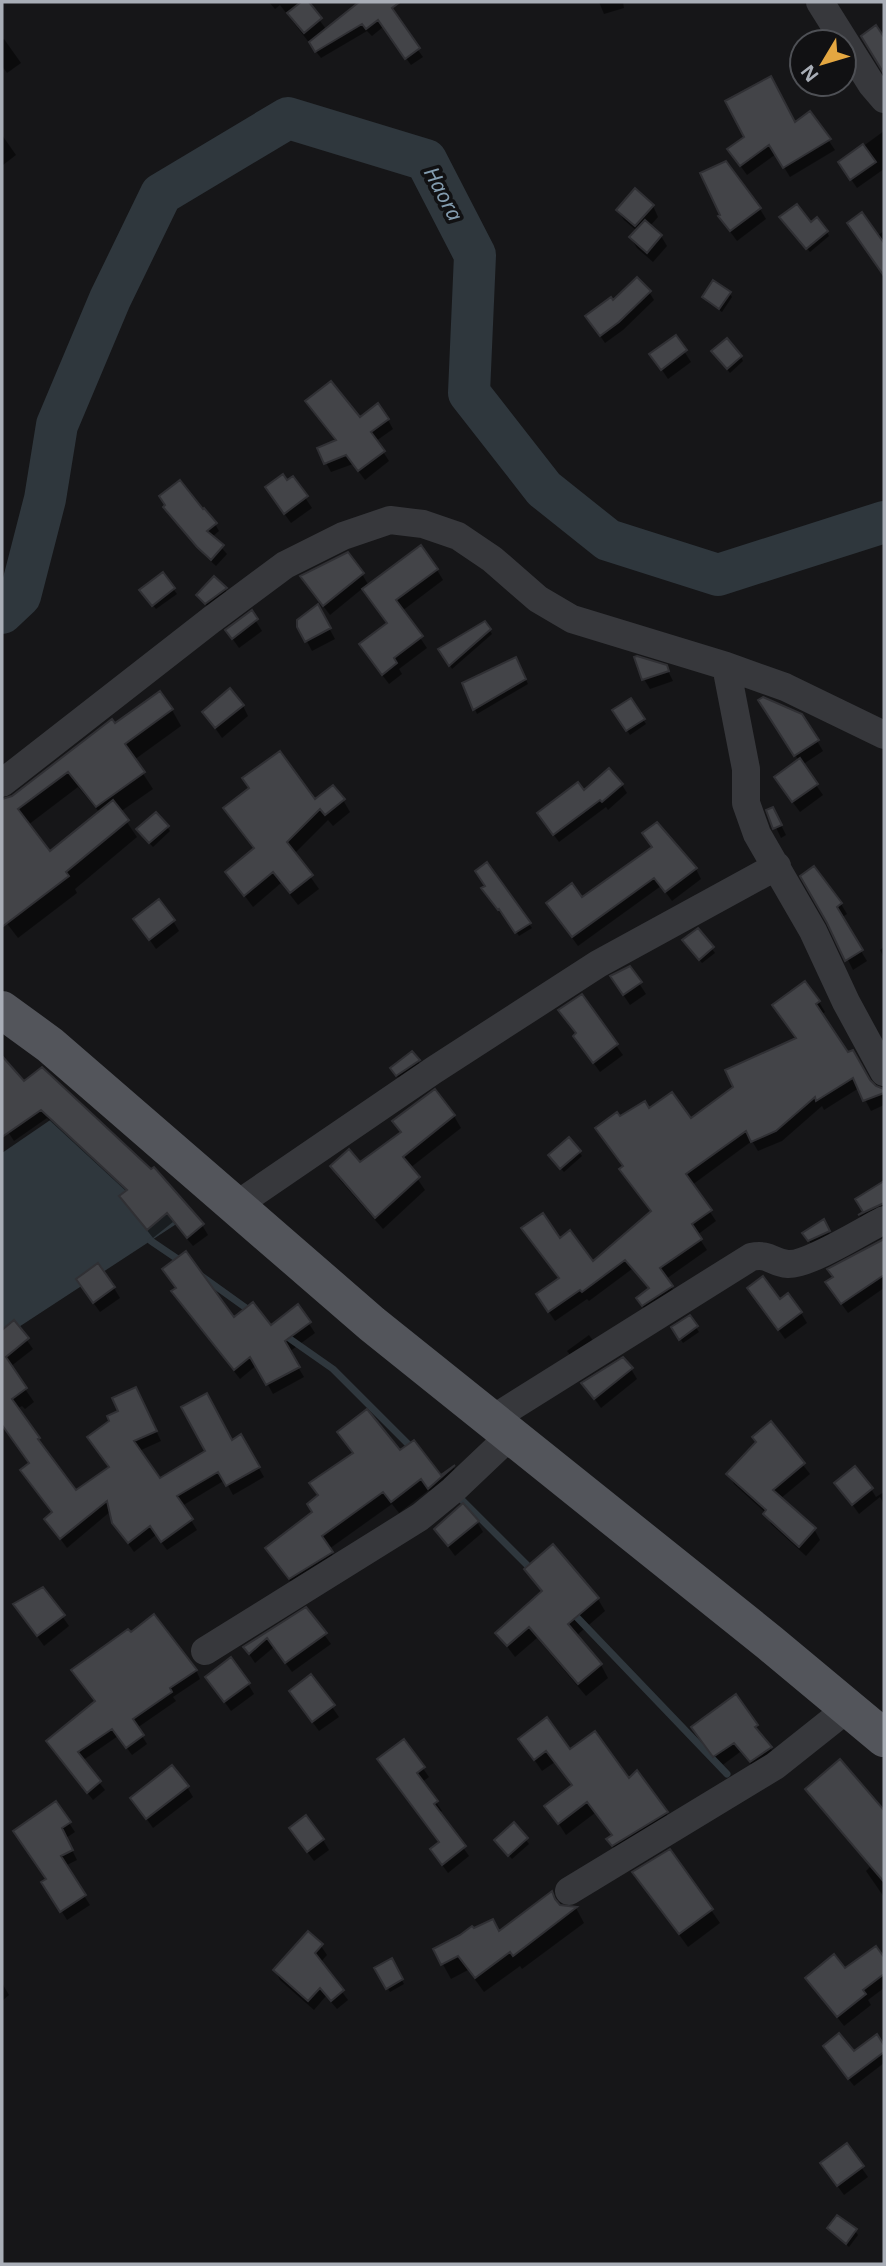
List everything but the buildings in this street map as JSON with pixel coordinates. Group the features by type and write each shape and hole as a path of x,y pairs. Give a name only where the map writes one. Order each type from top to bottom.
{"main road":[{"path":"2,1010 50,1045 372,1324 884,1738"}],"street":[{"path":"820,2 872,85 884,99"},
{"path":"2,783 285,565 343,536 390,520 424,524 458,536 492,559 538,599 572,619 785,687 884,735"},
{"path":"726,666 746,769 746,803 757,834 814,931 846,1002 884,1072"},
{"path":"235,1206 434,1070 598,964 777,866"},
{"path":"205,1651 420,1517 453,1490 501,1427 751,1257 764,1254 789,1264 808,1259 884,1220"},
{"path":"569,1891 775,1766 848,1708"}],"shaded area":[{"path":"62,1112 184,1219 2,1338 2,1153"}],"waterway":[{"name":"Haora","path":"2,613 20,596 45,499 57,425 110,299 161,194 288,118 426,160 475,255 469,393 544,489 608,540 718,575 884,522"},
{"path":"151,1241 182,1262"},
{"path":"200,1275 253,1313"},
{"path":"283,1334 333,1369 415,1451"},
{"path":"457,1495 533,1571"},
{"path":"570,1610 727,1774"}]}
